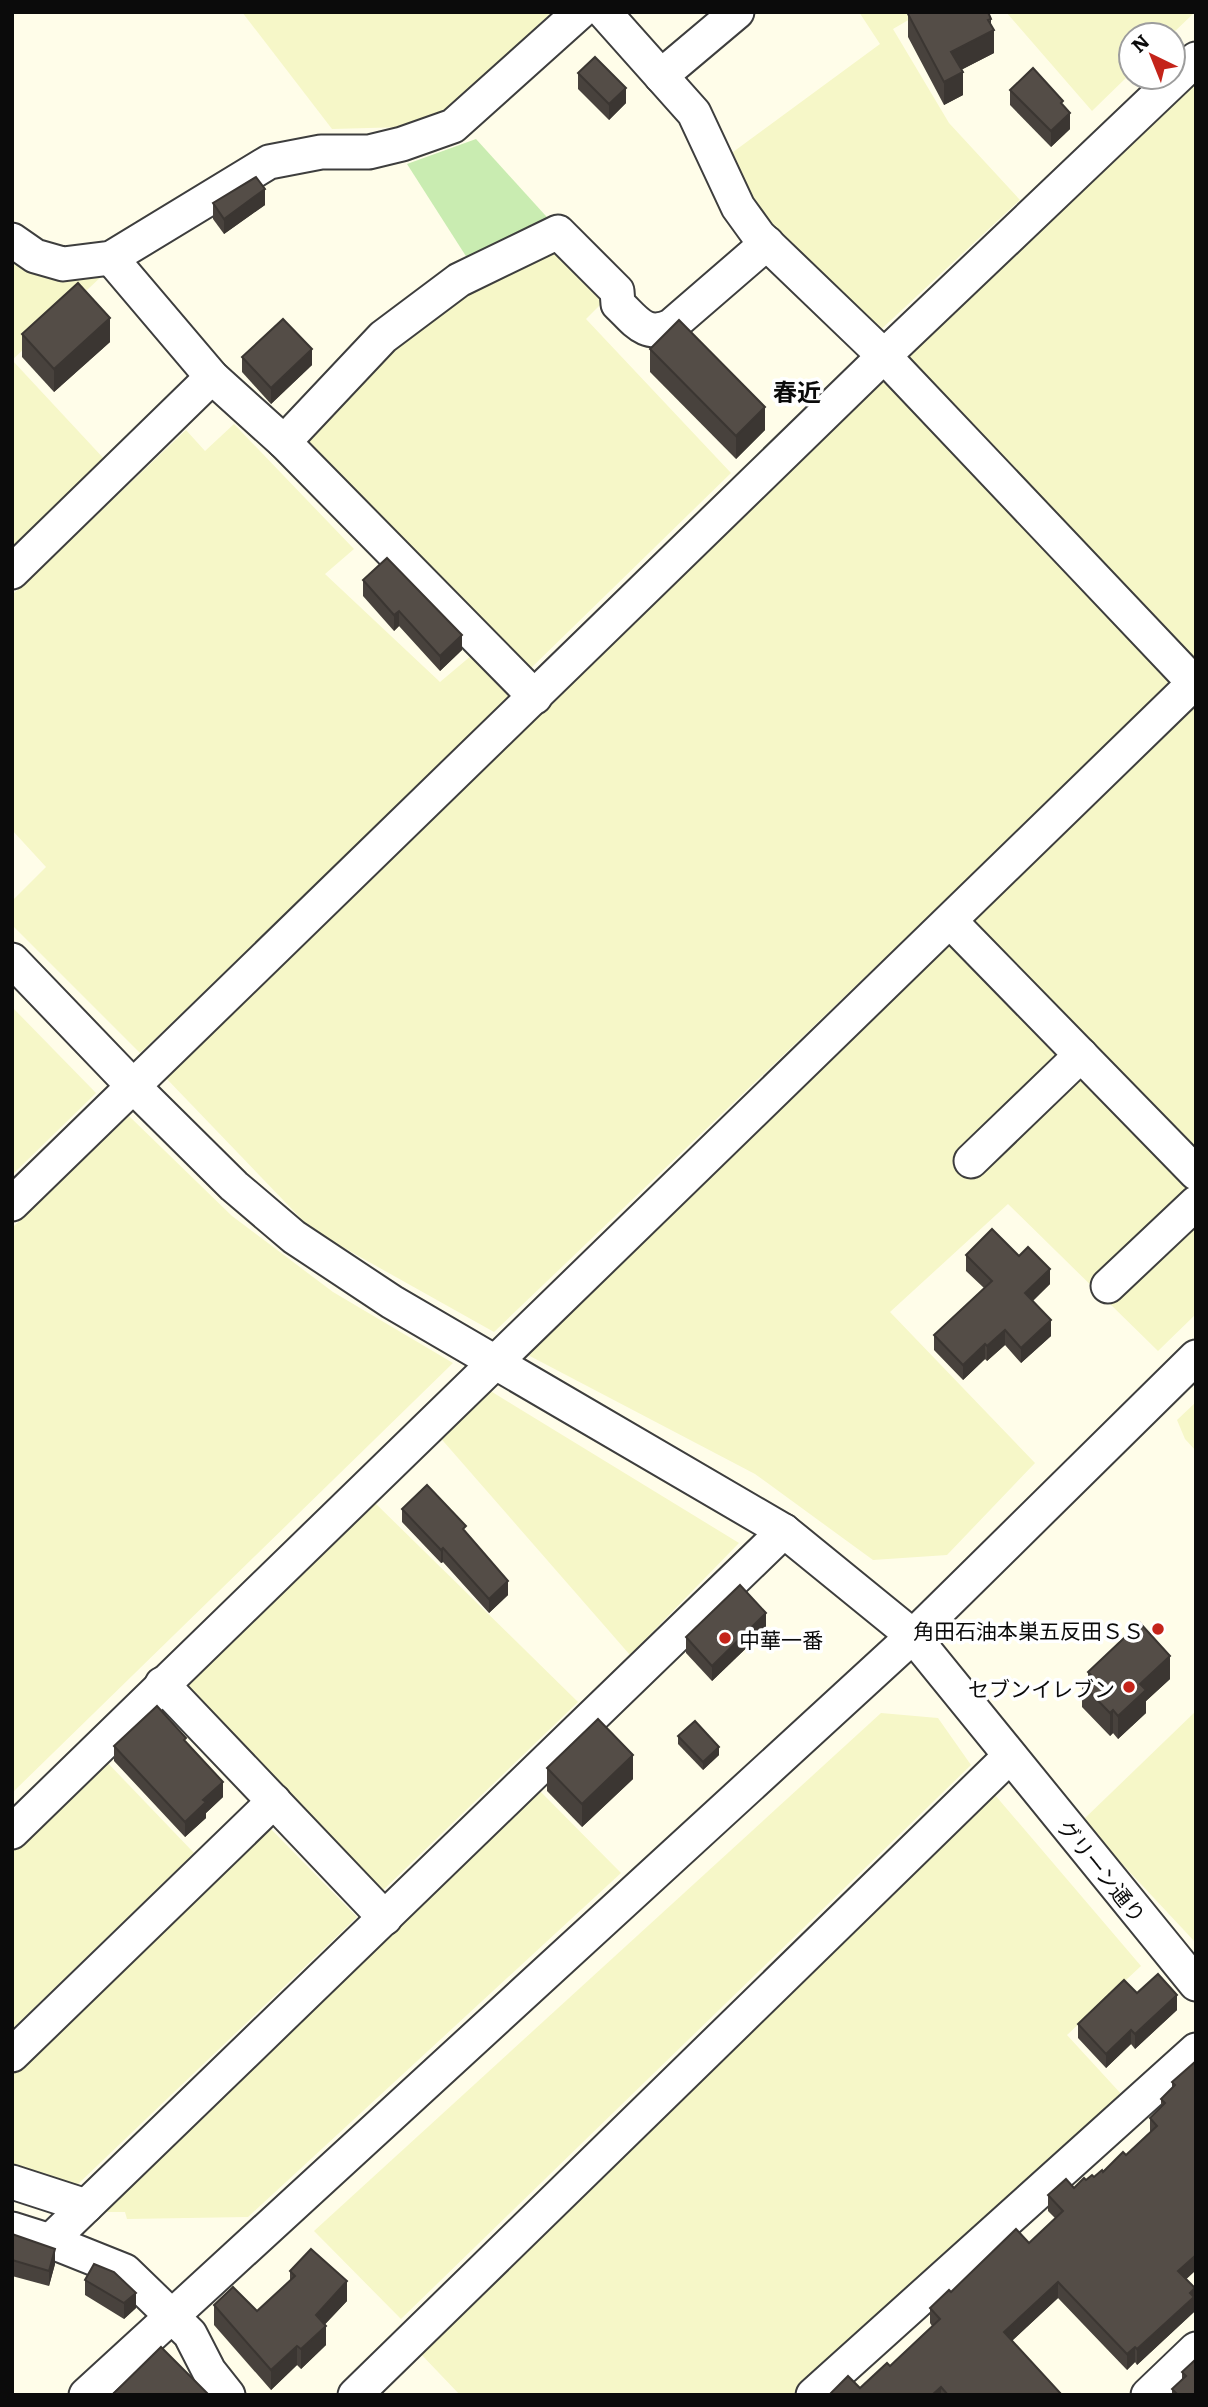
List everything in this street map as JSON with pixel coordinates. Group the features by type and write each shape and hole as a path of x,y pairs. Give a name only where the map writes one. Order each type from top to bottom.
{"street":[{"path":"12,240 35,256 63,264 111,258 270,162 321,152 369,152 453,127 580,12"},
{"path":"12,1832 1195,683 884,356 767,243 738,207 694,113 604,12"},
{"path":"660,76 737,12"},
{"path":"12,1204 884,356 1196,59"},
{"path":"284,442 383,337 459,280 558,232 617,291 618,304 645,329 657,332 671,326 767,243"},
{"path":"111,258 212,377 284,442 535,697"},
{"path":"12,572 212,377"},
{"path":"950,921 1196,1173"},
{"name":"グリーン通り","path":"12,960 234,1186 294,1237 392,1302 784,1531 913,1636 1196,1984"},
{"path":"971,1161 1081,1055"},
{"path":"1108,1286 1196,1203"},
{"path":"86,2395 913,1636 1196,1357"},
{"path":"50,2241 784,1531"},
{"path":"162,1685 385,1918"},
{"path":"355,2395 1010,1756"},
{"path":"12,2055 274,1801"},
{"path":"813,2395 1196,2050"},
{"path":"12,2182 86,2206"},
{"path":"12,2230 50,2241 125,2271 190,2334 209,2371 228,2395"},
{"path":"1148,2395 1196,2349"}],"green space":[{"path":"242,12 552,12 448,109 405,127 332,129"},
{"path":"859,12 922,12 893,29 949,123 1020,200 875,335 760,217 729,155 880,44"},
{"path":"1006,12 1195,12 1186,21 1117,21 1117,87 1092,111"},
{"path":"1196,71 1196,660 1193,663 901,358 1175,91 1187,91 1187,80"},
{"path":"476,139 555,226 478,275 407,164"},
{"path":"555,249 605,300 586,319 731,473 528,671 302,447 420,320"},
{"path":"12,256 41,276 103,275 12,360"},
{"path":"12,360 106,461 12,556"},
{"path":"884,377 1175,680 494,1332 312,1230 164,1076"},
{"path":"234,424 354,549 325,574 440,682 472,655 511,699 140,1053 12,925 12,901 46,867 12,830 12,595 186,430 205,451"},
{"path":"1196,704 1196,1314 1158,1351 1008,1204 890,1312 1035,1463 947,1555 873,1560 755,1474 526,1354"},
{"path":"12,1007 96,1093 12,1175"},
{"path":"129,1116 232,1216 333,1292 453,1363 12,1793 12,1228"},
{"path":"484,1387 739,1543 630,1655 437,1434"},
{"path":"1196,1402 1196,1451 1185,1439 1177,1420"},
{"path":"371,1499 578,1702 376,1897 180,1690"},
{"path":"1196,1711 1196,1943 1082,1821"},
{"path":"881,1713 938,1718 971,1765 401,2319 314,2231"},
{"path":"103,1758 194,1853 12,2029 12,1846"},
{"path":"536,1787 621,1873 248,2217 127,2219 125,2212 94,2212"},
{"path":"995,1795 1141,1966 1067,2035 1123,2096 805,2395 460,2395 417,2350"},
{"path":"267,1825 357,1917 76,2186 12,2169 12,2070"}],"building":[{"path":"988,12 991,19 988,20 994,30 951,52 963,72 944,82 908,14"},
{"path":"595,57 626,88 609,104 578,73"},
{"path":"1033,68 1063,101 1061,103 1070,113 1051,131 1010,90"},
{"path":"256,177 265,189 224,219 213,203"},
{"path":"78,283 110,318 54,369 22,334"},
{"path":"283,319 312,349 271,388 242,357"},
{"path":"679,320 765,407 736,436 650,349"},
{"path":"387,558 462,635 440,656 399,611 394,615 363,580"},
{"path":"992,1229 1019,1256 1028,1247 1050,1269 1025,1293 1051,1320 1021,1348 1005,1330 963,1365 934,1335 992,1281 966,1255"},
{"path":"427,1485 466,1526 463,1529 508,1581 489,1599 443,1548 441,1550 402,1509"},
{"name":"中華一番","path":"740,1585 766,1613 712,1666 686,1637"},
{"path":"1140,1623 1170,1656 1140,1684 1146,1690 1118,1716 1113,1710 1110,1713 1082,1684 1091,1675 1088,1672"},
{"path":"157,1706 223,1782 203,1800 206,1802 185,1822 114,1746"},
{"path":"598,1719 633,1755 582,1804 547,1768"},
{"path":"695,1721 719,1747 703,1762 678,1736"},
{"path":"1158,1974 1177,1995 1135,2034 1131,2030 1106,2054 1078,2024 1124,1980 1137,1993"},
{"path":"1196,2061 1196,2255 1178,2271 1195,2288 1190,2293 1194,2297 1137,2349 1135,2347 1127,2354 1058,2282 1004,2332 1062,2395 948,2395 941,2387 932,2395 829,2395 848,2376 860,2388 887,2363 890,2366 940,2319 930,2308 949,2290 951,2292 1016,2229 1029,2243 1063,2211 1048,2195 1066,2179 1074,2188 1084,2178 1086,2180 1102,2170 1103,2172 1123,2152 1126,2155 1157,2126 1150,2118 1165,2103 1161,2099 1175,2085 1172,2082"},
{"path":"12,2234 55,2249 49,2271 12,2260"},
{"path":"311,2249 347,2281 316,2315 326,2326 301,2349 297,2346 271,2370 214,2305 233,2287 257,2311 295,2276 290,2271"},
{"path":"94,2264 114,2272 136,2293 124,2303 85,2280"},
{"path":"161,2347 209,2395 112,2395"},
{"path":"1196,2359 1196,2395 1174,2395 1176,2393 1172,2389 1186,2376 1182,2372"}],"place":[{"name":"角田石油本巣五反田ＳＳ","path":"1158,1629"},
{"name":"中華一番","path":"725,1638"},
{"name":"セブンイレブン","path":"1129,1687"}],"district":[{"name":"春近","path":"797,390"}]}
